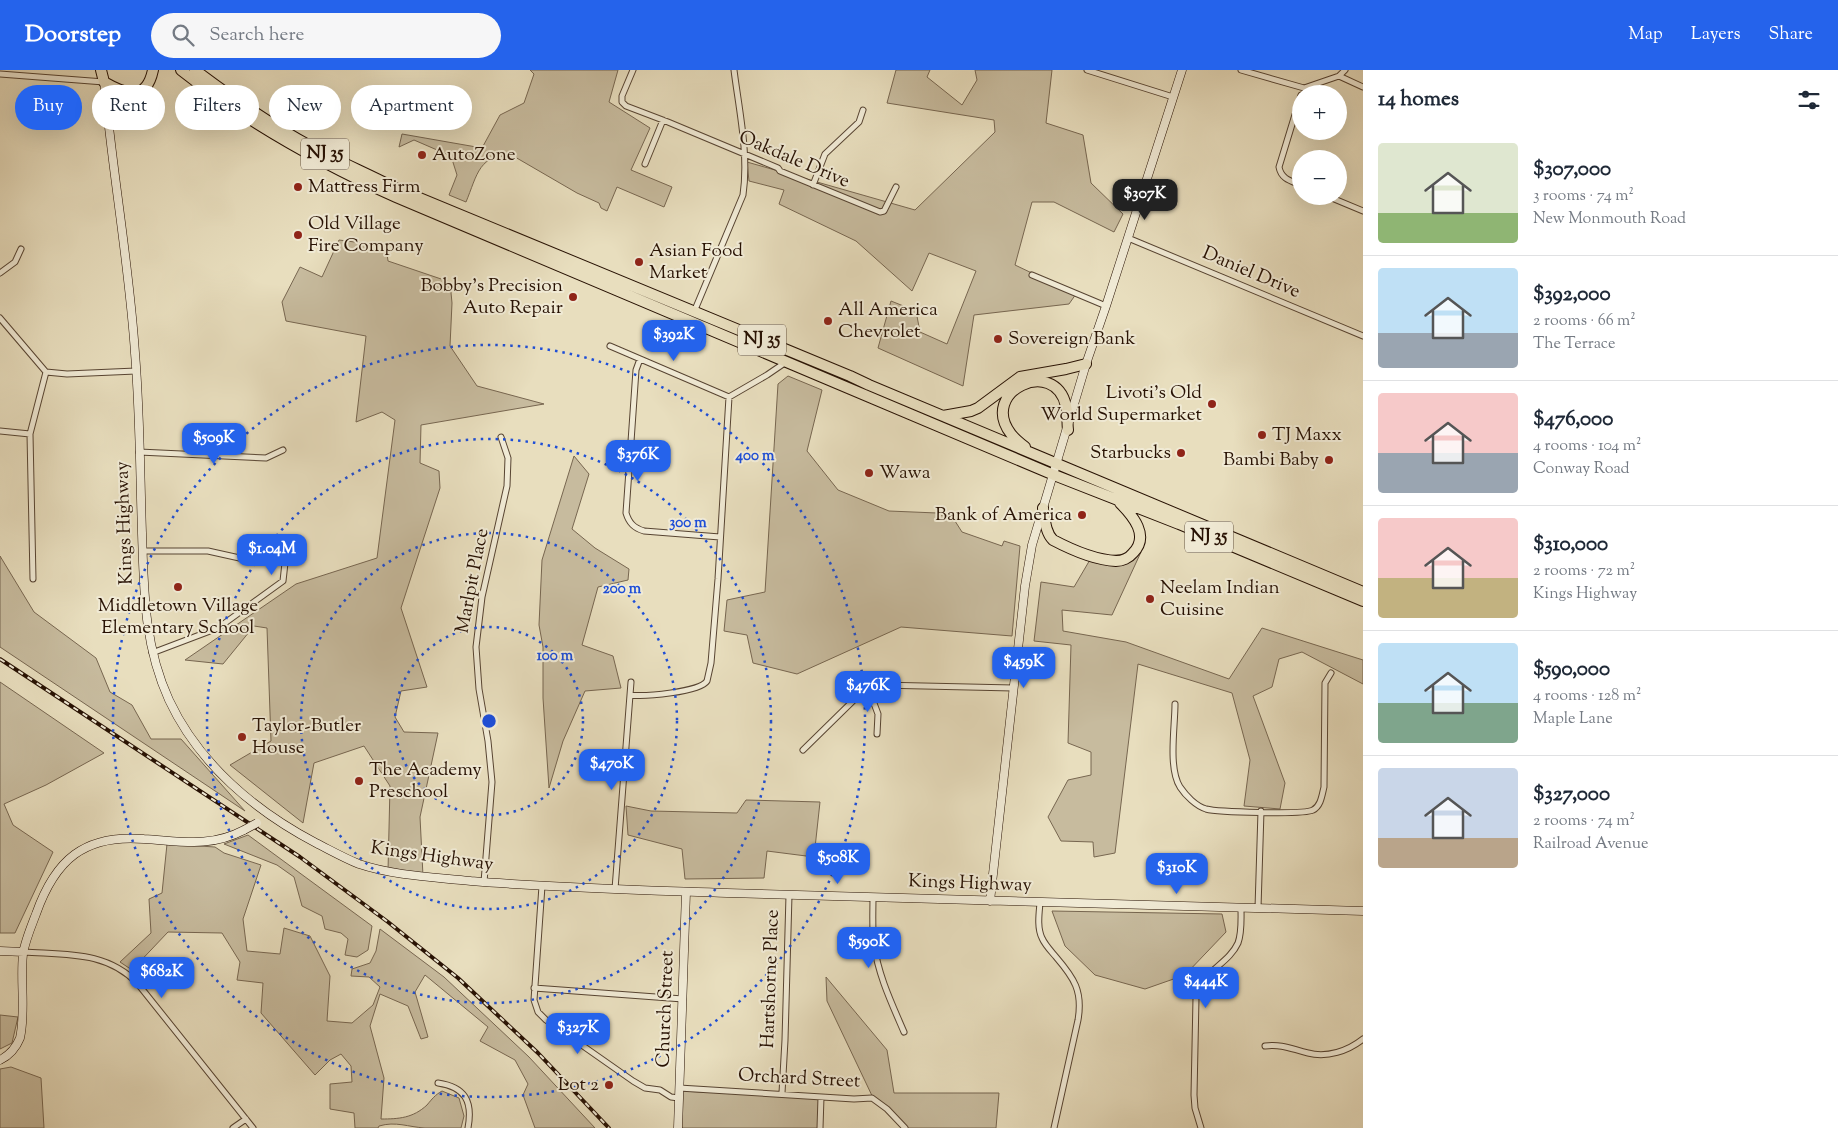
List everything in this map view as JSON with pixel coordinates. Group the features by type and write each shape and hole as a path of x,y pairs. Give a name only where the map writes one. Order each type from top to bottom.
{"highway":[{"path":"102,70 104,82 122,92 134,93 144,88 148,83 152,70"},
{"name":"NJ 35","path":"181,70 253,122 331,167 424,209 1054,475 1363,601"},
{"name":"NJ 35","path":"195,70 238,102 282,130 327,155 393,187 850,376 1363,592"},
{"path":"943,416 971,412 1022,376 1086,364"},
{"path":"1029,452 1011,434 1004,417 1005,403 1008,396 1018,387 1034,381 1054,387 1059,392 1066,406 1068,430"},
{"path":"1043,508 1050,537 1054,540 1086,554 1117,561 1127,558 1135,551 1140,536 1133,516 1116,499"}],"street":[{"name":"Oakdale Drive","path":"633,70 622,96 622,102 626,106 666,121 880,212 884,211 896,187"},
{"path":"694,312 741,203 745,183 744,155 734,70"},
{"path":"1087,70 1173,97"},
{"path":"990,901 1027,570 1043,508 1068,430 1086,364 1182,70"},
{"path":"1241,70 1292,88"},
{"path":"1318,85 1339,76 1345,70"},
{"path":"0,74 104,82"},
{"path":"1339,76 1363,87"},
{"name":"Kings Highway","path":"104,82 134,336 140,452 144,600 152,653 169,699 190,736 220,774 237,790 270,815 303,836 365,866 393,872 484,882 686,892 1363,911"},
{"path":"813,185 825,154 859,122 863,110"},
{"path":"645,164 666,121"},
{"path":"1292,124 1279,166 1284,178 1292,181"},
{"path":"1347,204 1363,211"},
{"name":"Daniel Drive","path":"1128,238 1363,336"},
{"path":"0,274 15,262 21,249"},
{"path":"1032,275 1106,306"},
{"path":"0,318 46,372 67,374 136,371"},
{"path":"610,346 728,397"},
{"path":"640,359 636,370 626,513 629,521 637,529 644,531 720,537"},
{"path":"728,397 786,362"},
{"path":"33,579 30,434 46,372"},
{"path":"630,696 643,697 700,687 707,681 711,664 728,397"},
{"path":"0,431 30,434"},
{"name":"Marlpit Place","path":"484,882 492,782 488,741 479,689 476,647 482,597 507,486 508,458 500,437"},
{"path":"140,452 266,458 283,450"},
{"path":"143,551 208,551 244,559 276,558 285,564 283,580 218,628 152,653"},
{"path":"1175,704 1174,768 1177,782 1185,794 1205,809 1292,814 1306,812 1315,810 1320,803 1324,787 1325,682 1331,673"},
{"path":"615,889 631,682"},
{"path":"803,750 856,699 869,690 886,684 1013,688"},
{"path":"869,690 878,714 877,734"},
{"path":"1258,908 1261,811"},
{"path":"0,1060 15,1049 20,1038 24,952 47,886 62,866 82,850 99,842 117,838 215,841 229,838 270,815"},
{"path":"542,886 534,988 534,1000 538,1012 546,1020 633,1081 645,1088 660,1090 671,1097 679,1098"},
{"name":"Church Street","path":"678,1128 686,892"},
{"name":"Hartshorne Place","path":"782,1094 788,895"},
{"path":"874,897 874,942 876,954 886,990 904,1032"},
{"path":"1040,903 1040,935 1072,977 1078,991 1080,1003 1078,1020 1054,1128"},
{"path":"1201,1128 1195,1108 1194,1095 1196,998 1202,982 1237,945 1241,930 1241,908"},
{"path":"0,950 96,958 112,964 125,972 138,984 253,1128"},
{"path":"534,988 683,999"},
{"path":"1266,1046 1283,1045 1309,1054 1329,1054 1352,1047 1363,1039"},
{"path":"438,1084 458,1088 466,1097 469,1110 468,1128"},
{"name":"Orchard Street","path":"679,1088 821,1097 872,1098 887,1109 906,1128"},
{"path":"820,1128 821,1097"},
{"path":"233,1128 246,1119"}],"shaded area":[{"path":"530,70 618,70 609,102 650,128 631,170 672,187 664,207 617,187 607,211 601,208 599,203 577,193 515,157 503,156 494,158 481,168 466,202 449,195 457,175 451,156 414,140 399,147 402,134 482,148 500,115 524,103 534,74"},
{"path":"896,70 930,70 927,77 962,105 977,80 975,70 1052,70 1046,123 1083,135 1091,183 1123,214 1114,232 1054,202 1032,202 1015,265 1076,294 1069,304 974,315 963,386 878,348 891,301 916,311 920,332 947,344 976,271 929,253 912,291 856,241 779,204 784,190 749,181 747,162 915,210 995,132 994,120 887,103"},
{"path":"339,240 386,246 388,261 450,282 452,303 450,346 477,386 544,404 421,425 420,463 439,471 440,488 401,608 427,687 401,691 395,717 404,732 438,733 420,817 423,876 388,871 390,786 364,746 314,763 303,823 230,765 271,741 267,628 254,626 223,664 185,660 296,584 377,558 395,420 382,412 356,422 366,336 286,321 282,302 300,267 322,277"},
{"path":"788,376 822,390 807,451 838,490 889,511 937,513 955,521 962,532 1002,546 1004,541 1020,546 1012,636 901,627 797,674 753,663 747,635 724,631 727,600 765,592 778,384"},
{"path":"574,456 589,474 572,529 595,548 629,569 628,580 598,587 582,645 613,656 621,688 585,691 563,741 549,788 543,698 543,647 539,625 542,560"},
{"path":"1141,552 1112,615 1062,610 1063,631 1126,642 1229,679 1262,628 1363,660 1363,684 1302,652 1279,659 1272,687 1253,696 1285,783 1280,809 1244,806 1250,760 1232,693 1138,664 1115,853 1094,857 1093,842 1061,841 1048,817 1068,780 1091,775 1091,752 1068,743 1071,645 1034,641 1041,582 1074,587 1091,558"},
{"path":"0,556 34,612 96,658 110,692 132,705 151,739 181,739 245,811 0,647"},
{"path":"0,682 104,753 46,785 4,804 13,825 53,852 15,933 0,933"},
{"path":"746,800 820,802 814,857 767,851 764,878 685,879 682,849 628,835 626,806 651,811 737,813"},
{"path":"248,835 372,926 368,950 357,957 345,955 348,939 341,933 325,929 322,916 302,906 294,877 277,865 224,844"},
{"path":"167,844 215,847 224,853 261,865 243,919 247,951 280,954 284,928 310,936 330,976 327,1021 352,1023 373,1005 380,987 369,977 351,976 352,969 370,963 376,951 380,929 444,977 529,1057 595,1128 535,1128 523,1095 528,1084 515,1060 480,1041 488,1027 425,975 415,992 428,1037 421,1039 408,1006 380,994 370,1026 384,1078 381,1119 400,1118 416,1113 442,1091 459,1098 464,1116 461,1128 425,1128 391,1124 379,1126 378,1128 355,1128 354,1113 330,1109 330,1084 352,1082 351,1066 341,1054 330,1060 315,1075 261,1013 263,983 237,980 240,962 222,933 168,932 132,970 120,962 151,933 149,899 162,893"},
{"path":"1052,911 1222,914 1226,932 1185,975 1145,989 1095,975 1065,946"},
{"path":"826,977 887,1050 894,1093 999,1093 996,1128 905,1128 875,1102 827,1001"},
{"path":"0,1015 18,1017 12,1043 0,1049"},
{"path":"11,1067 41,1078 44,1128 0,1128 0,1069"},
{"path":"679,1091 819,1097 818,1128 679,1128"}],"railway":[{"path":"0,659 300,857 388,922 458,978 538,1053 609,1128"}],"place":[{"name":"AutoZone","path":"422,155"},
{"name":"Mattress Firm","path":"298,187"},
{"name":"Old Village Fire Company","path":"298,235"},
{"name":"Asian Food Market","path":"639,262"},
{"name":"Bobby's Precision Auto Repair","path":"573,297"},
{"name":"All America Chevrolet","path":"828,321"},
{"name":"Sovereign Bank","path":"998,339"},
{"name":"Livoti's Old World Supermarket","path":"1212,404"},
{"name":"TJ Maxx","path":"1262,435"},
{"name":"Starbucks","path":"1181,453"},
{"name":"Bambi Baby","path":"1329,460"},
{"name":"Wawa","path":"869,473"},
{"name":"Bank of America","path":"1082,515"},
{"name":"Middletown Village Elementary School","path":"178,587"},
{"name":"Neelam Indian Cuisine","path":"1150,599"},
{"name":"Taylor-Butler House","path":"242,737"},
{"name":"The Academy Preschool","path":"359,781"},
{"name":"Lot 2","path":"609,1085"}]}
